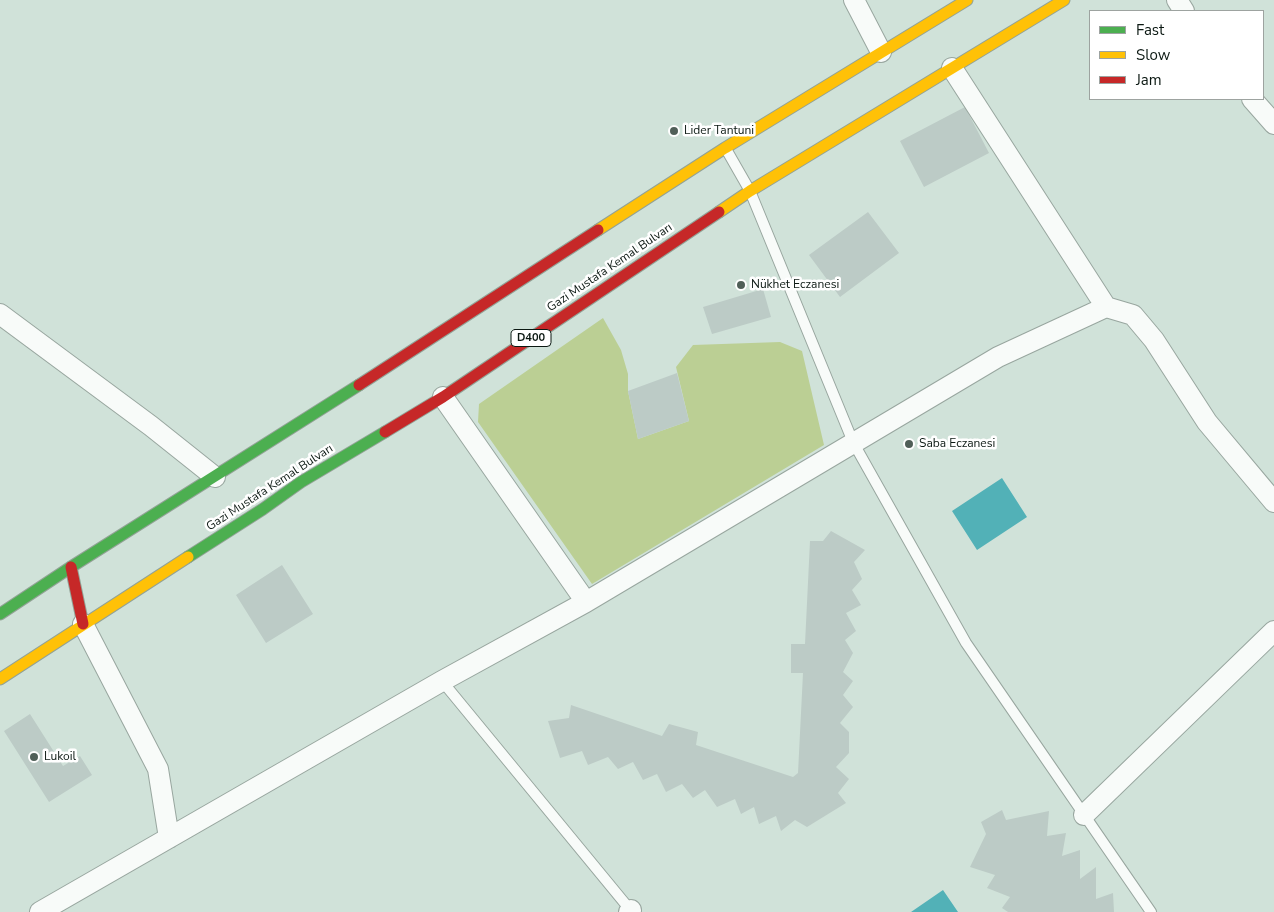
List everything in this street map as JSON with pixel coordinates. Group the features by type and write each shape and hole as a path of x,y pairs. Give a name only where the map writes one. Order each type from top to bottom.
{"highway":[{"path":"0,614 70,567 215,477 725,148 966,0"},
{"name":"Gazi Mustafa Kemal Bulvarı","path":"0,679 255,515 301,482 443,397 750,191 1064,0"},
{"path":"70,567 83,624"}],"street":[{"path":"854,0 881,52"},
{"path":"952,68 1106,307 1133,315 1154,340 1207,422 1274,502"},
{"path":"1253,100 1274,124"},
{"path":"40,912 442,681 586,602 998,357 1106,307"},
{"path":"0,314 151,426 215,477"},
{"path":"443,397 586,602"},
{"path":"83,624 158,769 169,838"},
{"path":"1084,815 1274,631"}],"lane":[{"path":"725,148 750,191 853,442 966,643 1151,912"},
{"path":"442,681 631,911"}],"green space":[{"path":"603,318 621,350 628,374 628,391 638,439 689,421 676,367 693,345 780,342 802,351 824,445 592,584 478,422 479,404"}],"water":[{"path":"1002,478 1027,517 977,550 952,511"},
{"path":"943,890 958,912 911,912"}],"building":[{"path":"965,107 989,153 924,187 900,141"},
{"path":"868,212 899,253 840,297 809,255"},
{"path":"763,289 771,317 712,334 703,307"},
{"path":"677,373 689,421 638,439 628,391"},
{"path":"831,531 865,550 854,562 862,579 852,590 861,605 846,613 856,631 845,640 853,653 843,672 853,681 843,695 853,707 840,723 849,732 849,753 836,767 849,779 838,793 846,803 807,827 795,820 781,831 776,816 759,824 754,807 741,814 735,799 717,807 705,790 693,798 682,784 666,792 657,774 643,780 633,762 618,769 608,757 588,765 582,751 560,758 548,721 569,718 571,705 662,736 669,724 698,732 696,745 793,777 798,773 803,673 791,673 791,644 805,644 810,541 823,541"},
{"path":"282,565 313,614 266,643 236,595"},
{"path":"30,714 63,766 80,756 92,775 49,802 4,731"},
{"path":"1002,810 1006,820 1049,811 1047,836 1066,833 1062,856 1080,850 1080,879 1096,867 1096,899 1113,893 1114,912 1008,912 1002,908 1010,897 987,888 995,875 970,867 986,834 981,822"}],"traffic: fast":[{"path":"0,614 359,385"},
{"path":"188,557 301,482 385,432"}],"traffic: slow":[{"path":"598,230 725,148 967,0"},
{"path":"719,212 750,191 1064,0"},
{"path":"0,679 188,557"}],"traffic: jam":[{"path":"385,432 443,397 719,212"},
{"path":"359,385 598,230"},
{"path":"71,567 83,624"}],"place":[{"name":"Lider Tantuni","path":"674,131"},
{"name":"Nükhet Eczanesi","path":"741,285"},
{"name":"Saba Eczanesi","path":"909,444"},
{"name":"Lukoil","path":"34,757"}]}
